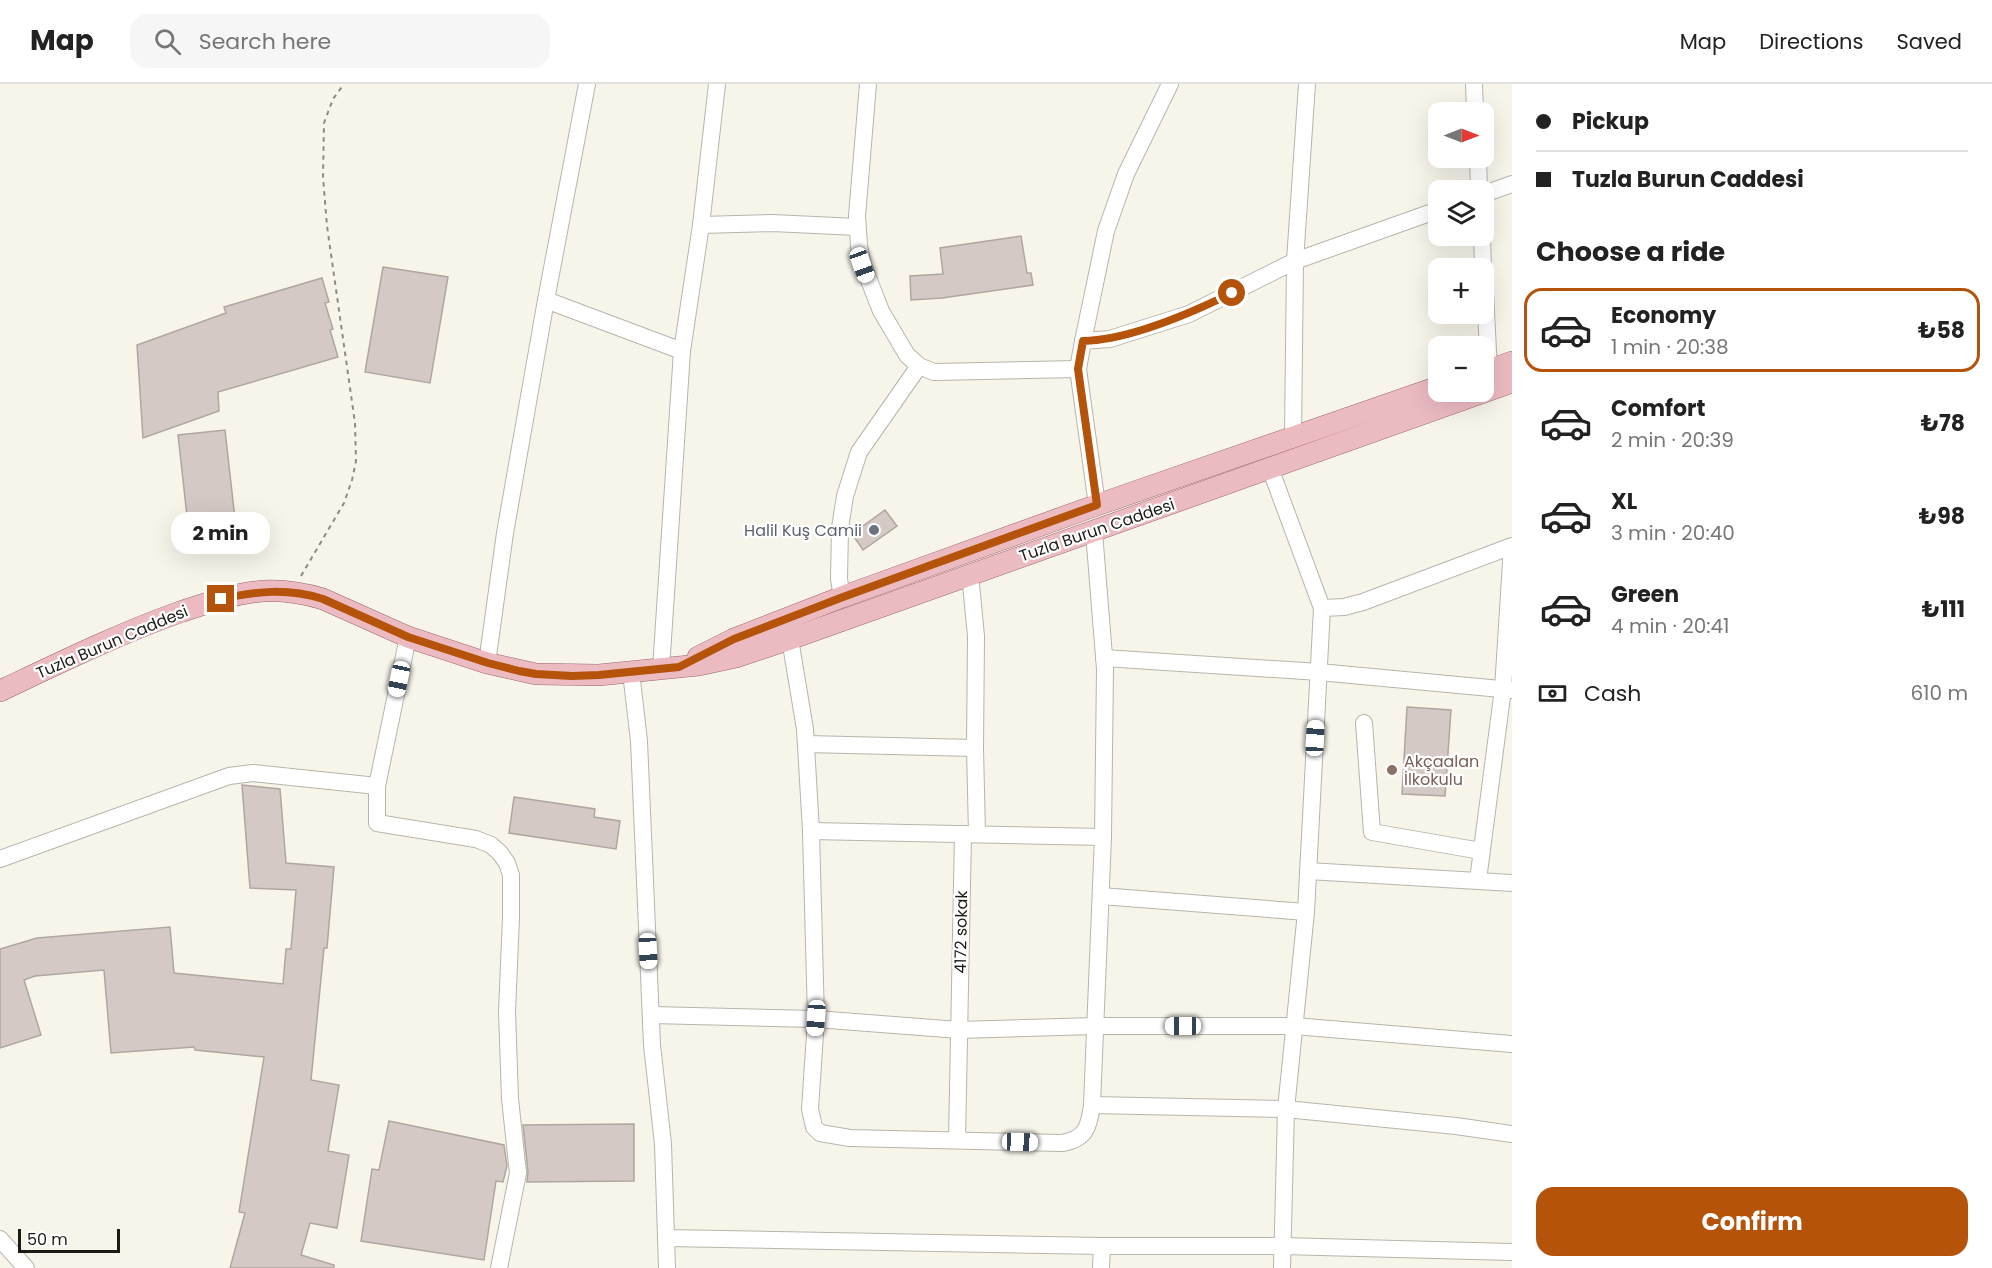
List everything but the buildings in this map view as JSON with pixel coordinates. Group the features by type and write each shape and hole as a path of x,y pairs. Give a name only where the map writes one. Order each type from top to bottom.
{"main road":[{"path":"1494,368 1512,362"},
{"name":"Tuzla Burun Caddesi","path":"0,691 83,651 153,622 199,606 263,591 292,591 323,599 408,637 519,671 549,675 599,675 670,668 736,657 1512,382"},
{"name":"Tuzla Burun Caddesi","path":"670,668 734,639 843,597 1097,505 1428,390"}],"street":[{"path":"488,663 505,532 587,84"},
{"path":"670,668 682,351 701,225 717,84"},
{"path":"868,84 857,227 862,265 881,311 907,355 919,366 934,372 1078,369"},
{"path":"1097,505 1078,369 1106,231 1126,174 1170,84"},
{"path":"1293,436 1295,261 1307,84"},
{"path":"1474,84 1475,102"},
{"path":"1494,190 1512,184"},
{"path":"1083,341 1110,339 1189,314 1295,261 1428,214"},
{"path":"701,225 772,223 857,227"},
{"path":"546,300 682,351"},
{"path":"843,597 839,579 840,528 845,496 859,452 919,366"},
{"path":"1270,468 1322,608 1306,912 1286,1109 1281,1268"},
{"path":"790,639 806,744 811,831 816,1018 810,1109 814,1127 820,1133 850,1138 1071,1142 1085,1132 1090,1123 1101,896 1104,658 1094,532"},
{"path":"1322,608 1344,607 1363,602 1512,546 1508,690 1478,880"},
{"name":"4172 sokak","path":"957,1140 959,1030 975,748 976,636 970,574"},
{"path":"408,637 377,786 377,823 476,839 491,845 500,853 511,875 507,1011 510,1099 518,1173 499,1268"},
{"path":"1104,658 1319,672 1508,690"},
{"path":"631,672 639,741 651,1015 663,1144 667,1268"},
{"path":"1364,723 1372,832 1482,851"},
{"path":"806,744 975,748"},
{"path":"0,859 229,776 253,773 377,786"},
{"path":"811,831 1103,837"},
{"path":"1308,871 1512,883"},
{"path":"1101,896 1306,912"},
{"path":"651,1015 816,1018 959,1030 1095,1026 1294,1026 1512,1044"},
{"path":"1092,1105 1286,1109 1512,1134"},
{"path":"666,1238 1102,1246 1282,1246 1512,1252"},
{"path":"0,1239 26,1268"},
{"path":"1101,1268 1102,1246"}],"path":[{"path":"292,591 344,503 356,461 355,423 327,226 323,177 324,123 333,99 344,84"}],"place":[{"name":"Halil Kuş Camii","path":"874,530"},
{"name":"Akçaalan İlkokulu","path":"1392,770"}],"route":[{"path":"221,599 263,591 292,591 308,594 408,637 504,668 536,674 599,675 679,667 734,639 1097,505 1078,369 1083,341 1110,339 1189,314 1232,293"}]}
